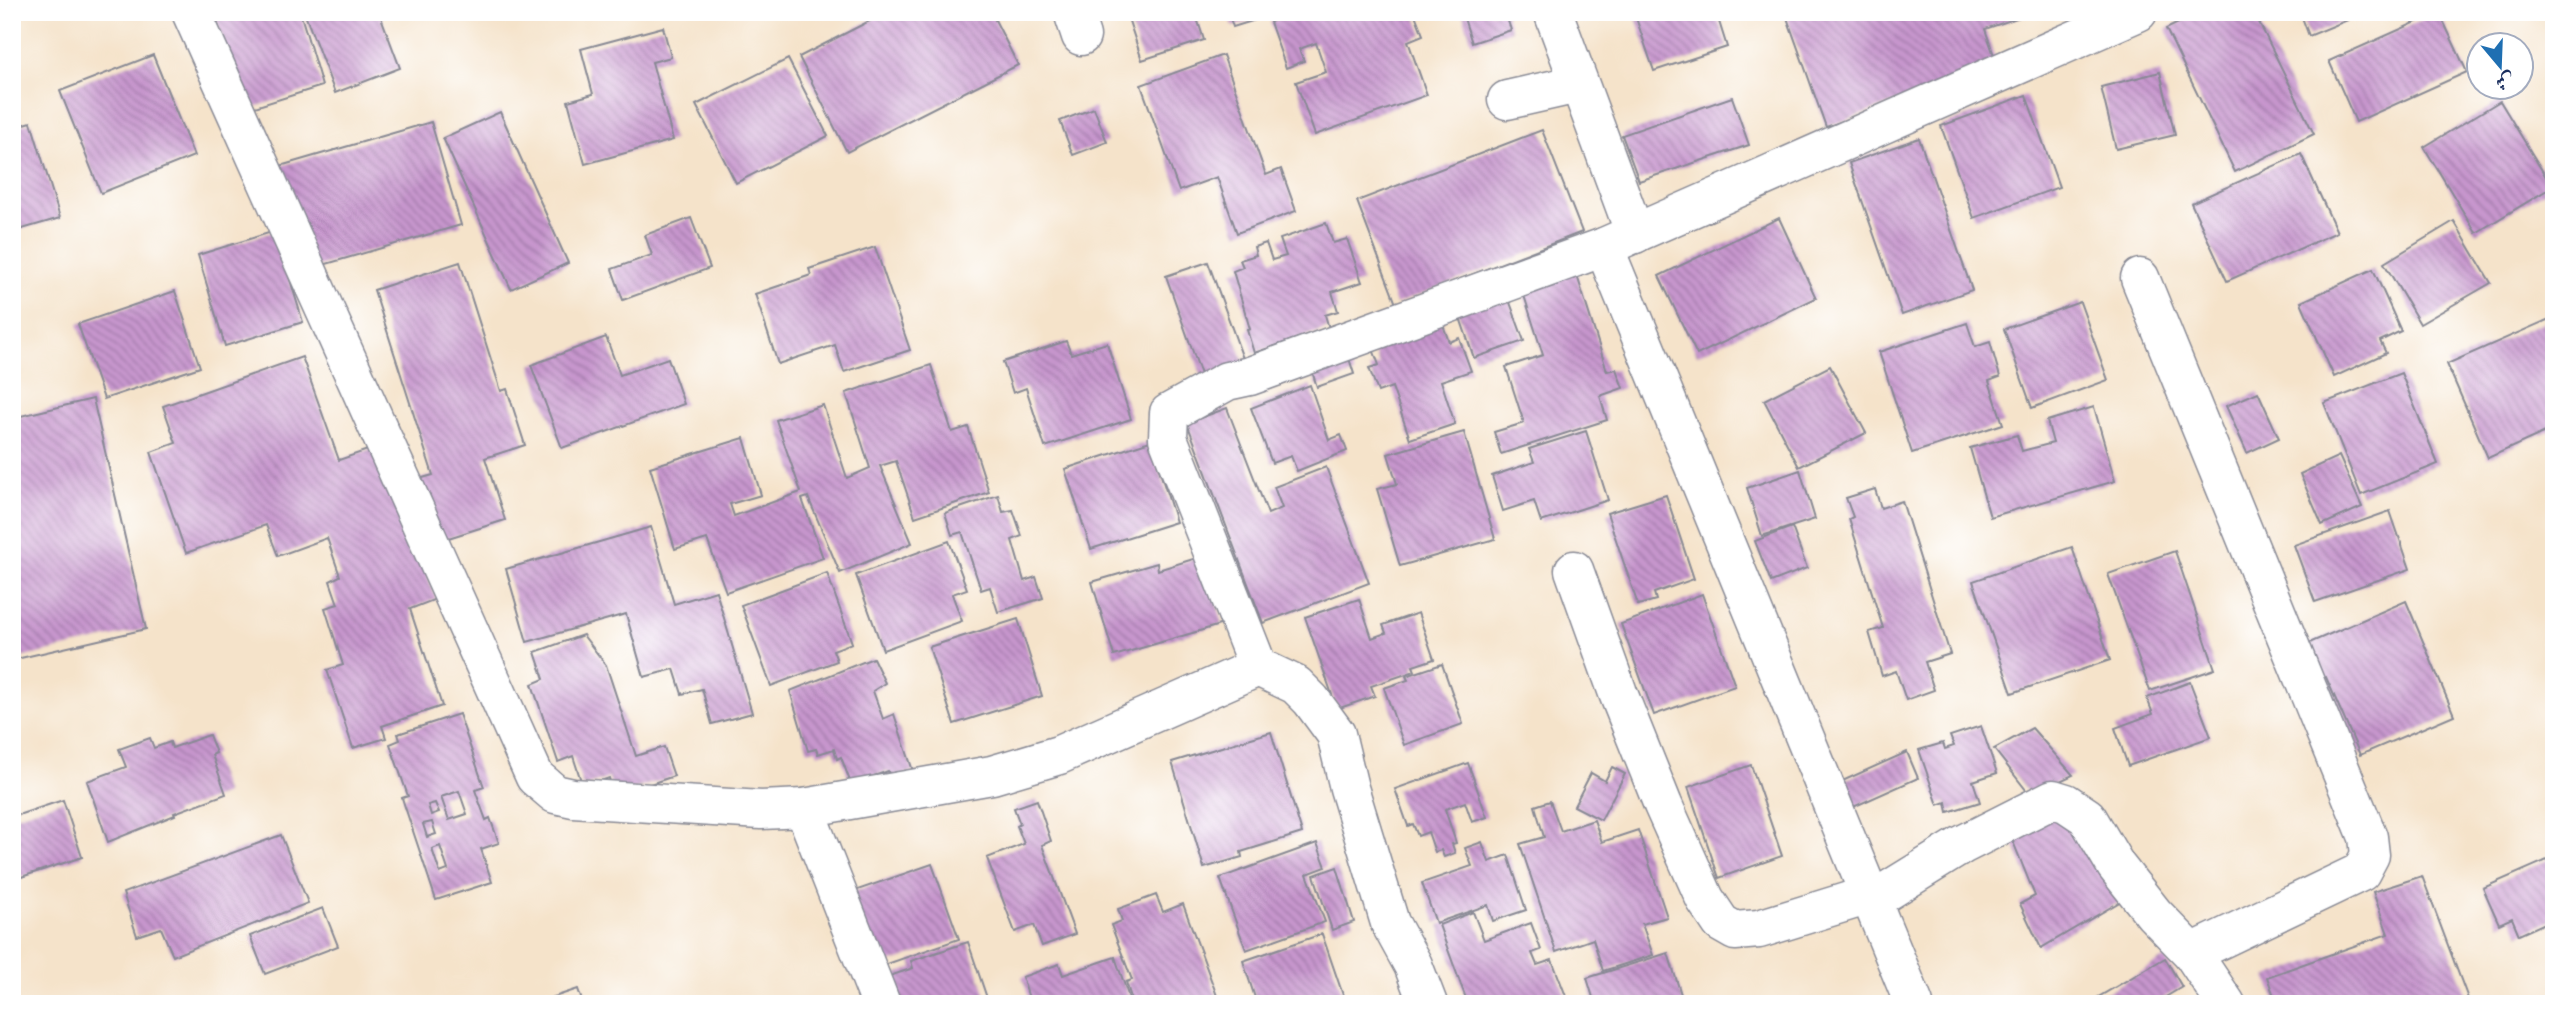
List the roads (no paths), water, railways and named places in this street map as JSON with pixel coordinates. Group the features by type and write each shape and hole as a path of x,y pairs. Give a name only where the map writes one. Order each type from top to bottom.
{"street":[{"path":"191,12 535,776 555,794 573,798 761,810 804,808 992,775 1059,755 1258,667"},
{"path":"1553,12 1578,84 1620,240 1914,1004"},
{"path":"1428,1004 1413,965 1390,923 1349,788 1336,734 1311,700 1296,685 1258,667 1168,438 1169,413 1227,381 1250,376 1406,321 1620,240 2073,25 2138,12"},
{"path":"1507,100 1578,84"},
{"path":"2140,278 2368,837 2370,855 2361,872 2192,953"},
{"path":"1574,570 1618,693 1663,804 1705,899 1721,923 1735,931 1759,929 1871,897 1962,845 2053,799 2066,803 2087,817 2116,866 2154,914 2192,953 2226,1004"},
{"path":"804,808 881,1004"}]}
